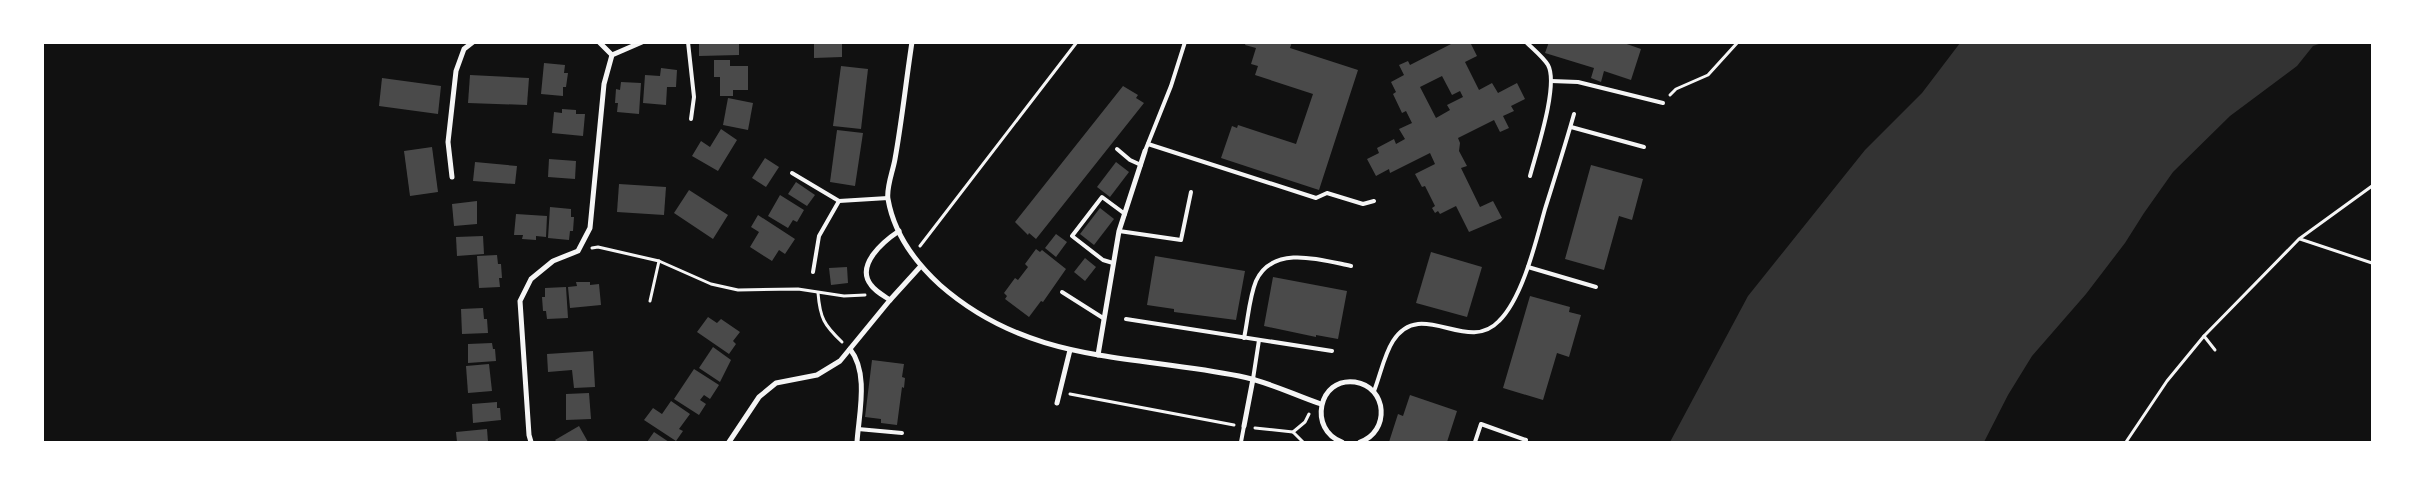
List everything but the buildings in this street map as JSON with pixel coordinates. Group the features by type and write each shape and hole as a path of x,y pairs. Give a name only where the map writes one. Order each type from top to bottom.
{"street":[{"path":"452,176 448,142 456,71 464,49 473,42"},
{"path":"599,42 612,56"},
{"path":"531,442 520,301 531,279 553,261 578,251 590,228 604,84 612,56 642,42"},
{"path":"912,42 888,198 899,231 920,267 972,310 997,326 1050,346 1253,380 1321,404"},
{"path":"1098,355 1119,231 1145,151"},
{"path":"890,300 870,285 867,276 868,264 878,247 899,231"},
{"path":"729,442 759,397 776,384 817,375 840,362 890,300 920,267"},
{"path":"850,349 859,360 861,375 858,442"},
{"path":"1057,403 1070,350"},
{"path":"1244,426 1253,380"},
{"path":"1342,442 1328,434 1322,425 1320,415 1321,404 1334,387 1354,382 1365,385 1374,391 1380,401 1382,412 1381,423 1375,433 1360,442"}],"lane":[{"path":"688,42 694,97 691,119"},
{"path":"1145,151 1171,86 1185,42"},
{"path":"1526,42 1548,66 1551,80 1549,104 1530,176"},
{"path":"1551,80 1578,82 1663,103"},
{"path":"1374,391 1393,341 1409,325 1428,323 1470,334 1482,332 1499,322 1511,304 1528,267 1574,114"},
{"path":"1571,126 1644,147"},
{"path":"1148,144 1316,198 1327,193 1363,204 1374,201"},
{"path":"1117,149 1130,160 1141,165"},
{"path":"792,173 839,201 888,198"},
{"path":"1119,231 1181,240 1191,192"},
{"path":"1113,263 1103,260 1072,236 1102,197 1124,214"},
{"path":"813,272 819,236 839,201"},
{"path":"1244,338 1256,282 1260,274 1270,266 1290,256 1306,257 1351,266"},
{"path":"1528,267 1596,287"},
{"path":"1062,292 1103,318"},
{"path":"1126,320 1332,351"},
{"path":"1253,380 1259,340"},
{"path":"1475,442 1482,424 1526,440"},
{"path":"1242,442 1244,426"},
{"path":"858,429 902,433"}],"path":[{"path":"912,256 1077,42"},
{"path":"1663,103 1676,89 1708,75 1738,42"},
{"path":"2126,442 2167,382 2204,336 2299,239 2372,186"},
{"path":"2299,239 2372,263"},
{"path":"578,251 598,247 659,261 711,284 738,290 798,290 861,297 878,292"},
{"path":"650,301 659,261"},
{"path":"818,293 820,311 826,327 850,349"},
{"path":"2204,336 2215,350"},
{"path":"1060,392 1244,426 1293,432 1303,442"},
{"path":"1293,432 1305,422 1312,401"}],"shaded area":[{"path":"1960,43 2322,43 2313,46 2297,66 2230,116 2173,172 2125,243 2086,294 2032,356 2008,395 1984,442 1670,442 1748,296 1865,150 1922,93"}]}
